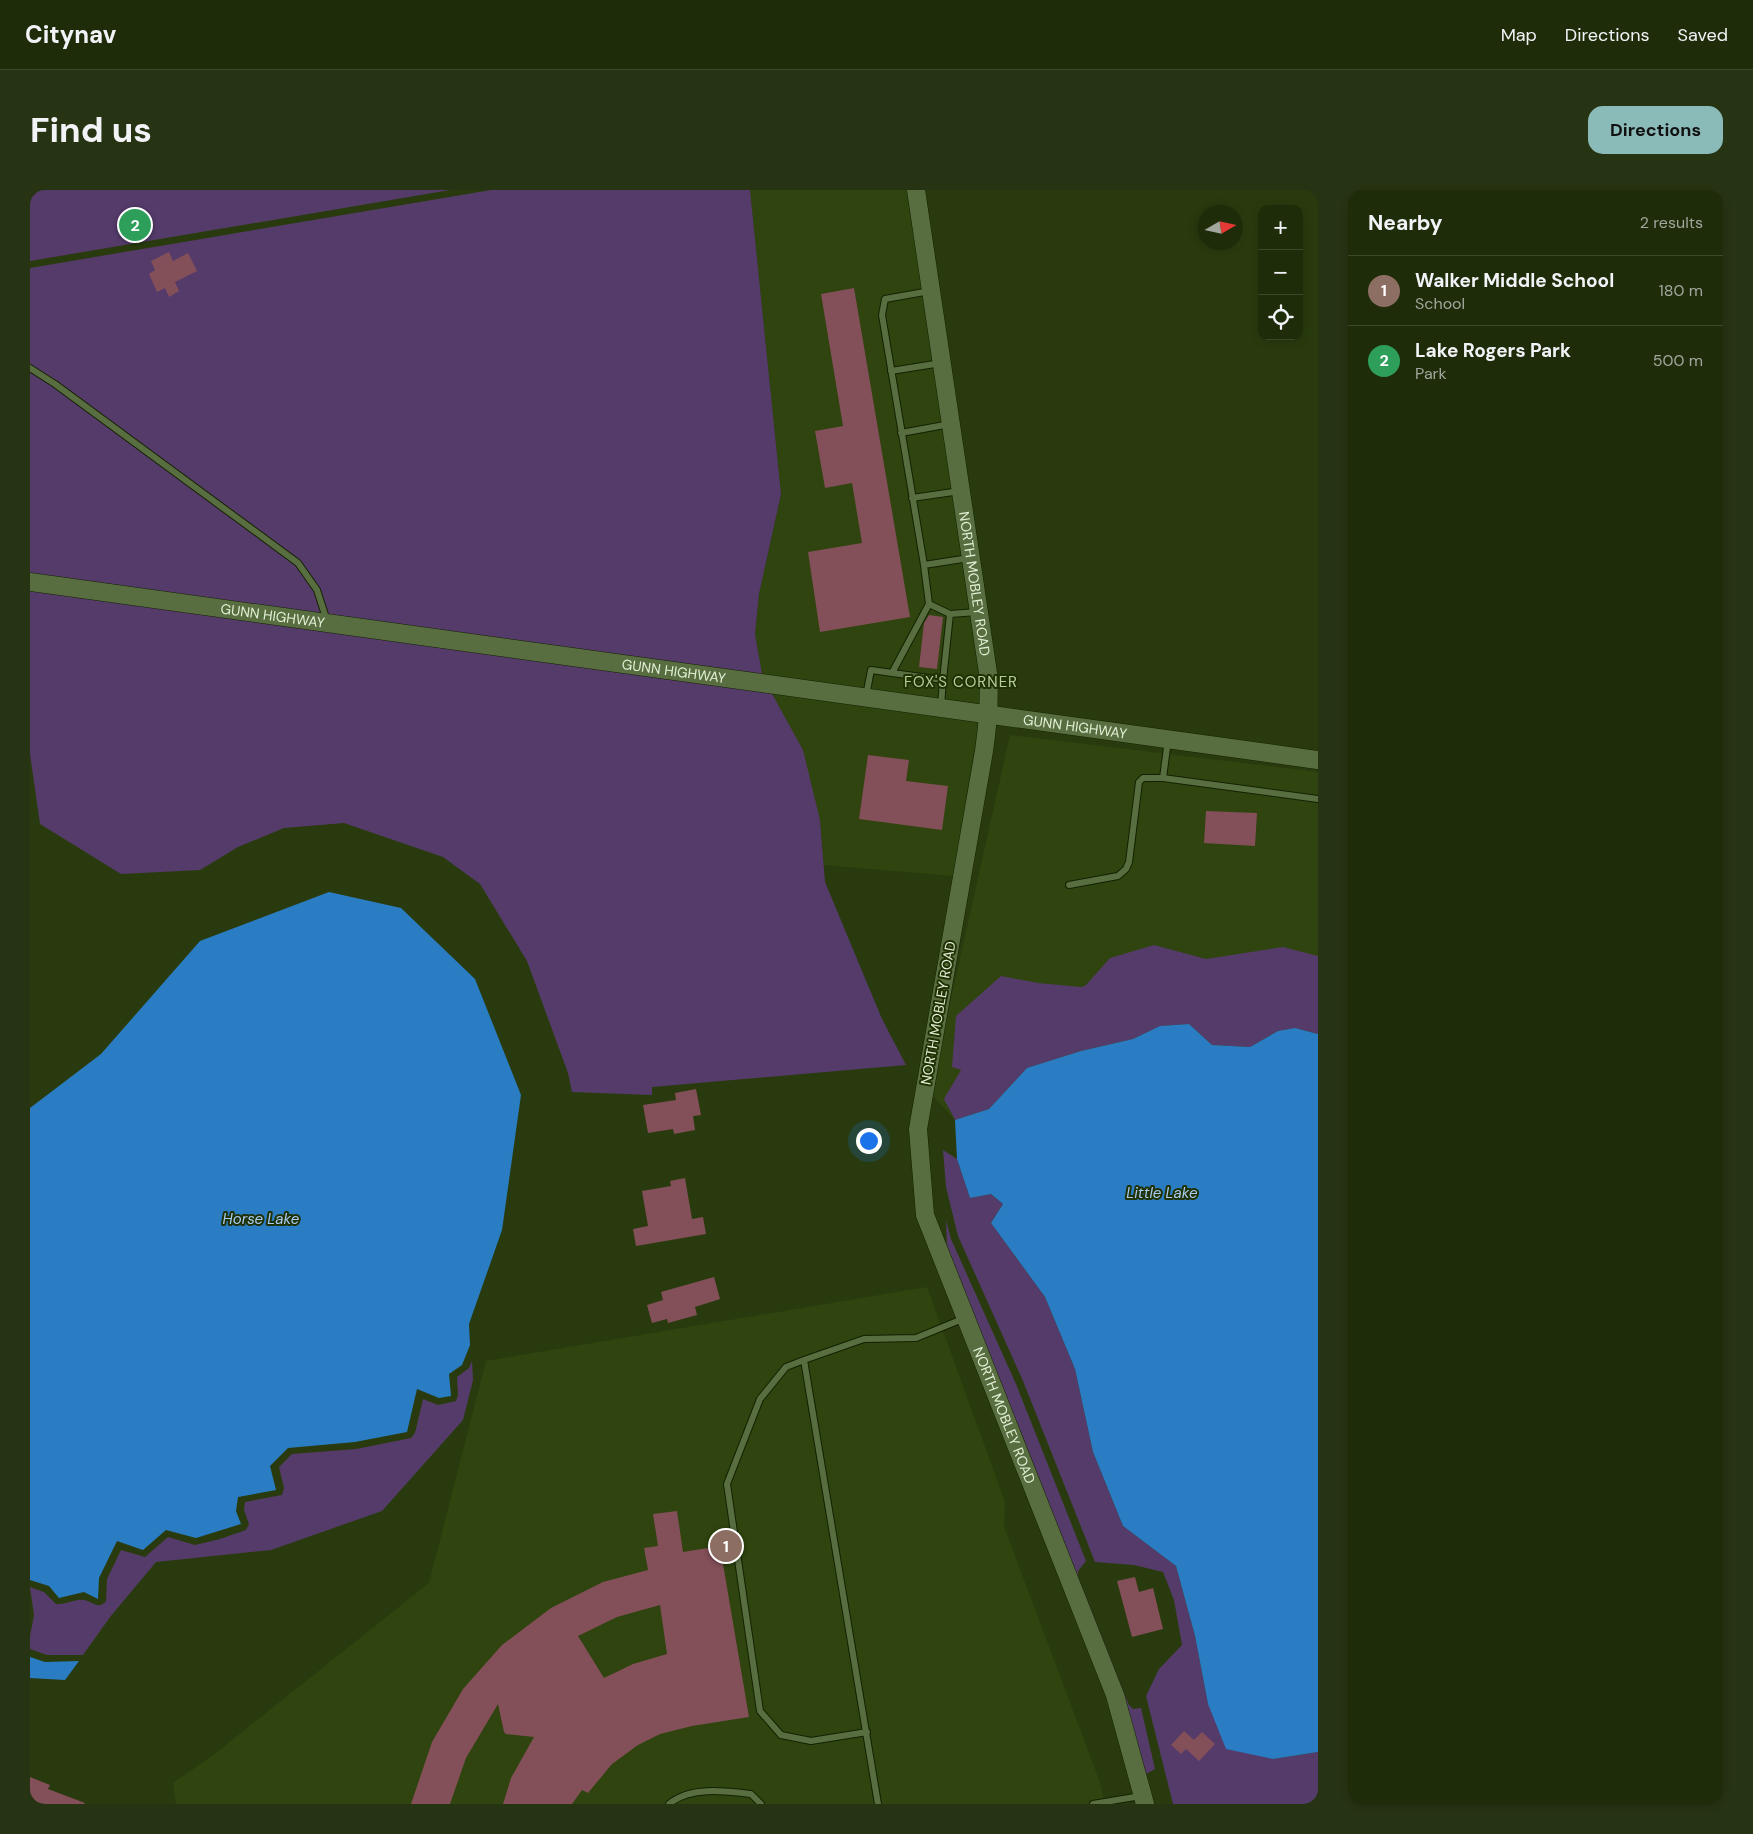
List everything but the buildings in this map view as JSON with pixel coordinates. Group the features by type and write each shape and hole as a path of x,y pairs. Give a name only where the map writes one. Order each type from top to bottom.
{"street":[{"name":"NORTH MOBLEY ROAD","path":"916,190 988,673 989,714 918,1129 925,1215 1115,1695 1144,1800"},
{"name":"GUNN HIGHWAY","path":"30,582 1318,760"}],"lane":[{"path":"892,673 929,604 882,315 886,299 931,291"},
{"path":"891,371 942,363"},
{"path":"30,368 55,384 298,563 317,590 327,622"},
{"path":"901,433 951,424"},
{"path":"912,498 961,490"},
{"path":"924,565 971,558"},
{"path":"929,604 950,614 979,612"},
{"path":"941,708 950,614"},
{"path":"866,697 871,670 943,680"},
{"path":"1163,778 1168,739"},
{"path":"1069,885 1118,876 1126,869 1129,862 1138,782 1143,778 1163,778 1318,800"},
{"path":"867,1732 811,1741 781,1735 760,1711 727,1484 760,1400 786,1367 864,1339 916,1338 966,1317"},
{"path":"804,1360 878,1804"},
{"path":"669,1804 676,1798 714,1790 751,1794 761,1804"},
{"path":"1093,1804 1144,1800"}],"shaded area":[{"path":"30,190 450,190 30,261"},
{"path":"491,190 750,190 781,494 759,594 755,634 762,674 30,574 30,268"},
{"path":"750,190 907,190 979,674 980,705 762,674 755,634 759,594 781,494"},
{"path":"30,590 771,692 803,750 820,820 825,882 882,1019 906,1065 652,1087 652,1095 572,1092 568,1073 527,961 480,884 443,857 344,823 284,828 238,847 200,870 121,874 40,824 30,754"},
{"path":"771,692 979,721 953,876 824,865 820,820"},
{"path":"1010,735 1318,772 1318,1034 1295,1028 955,1120 930,1093"},
{"path":"1154,945 1206,959 1283,947 1318,956 1318,1034 1295,1028 1278,1031 1250,1047 1212,1045 1189,1024 1160,1026 1133,1039 1081,1051 1027,1068 989,1109 955,1120 944,1099 961,1070 952,1067 956,1016 1001,976 1038,983 1082,987 1110,958"},
{"path":"943,1150 957,1159 970,1198 991,1194 1003,1204 991,1223 1045,1297 1075,1369 1093,1452 1123,1526 1176,1566 1195,1636 1208,1704 1273,1759 1318,1752 1318,1804 1173,1804 1146,1696 1159,1669 1182,1645 1174,1600 1163,1572 1134,1565 1095,1562 1023,1381 958,1236 946,1187"},
{"path":"946,1220 951,1239 1016,1384 1086,1561 1078,1571 1078,1576 1129,1705 1133,1709 1141,1708 1155,1769 1146,1774 1123,1693 947,1246"},
{"path":"927,1287 1005,1502 1004,1527 1099,1780 1105,1804 176,1804 173,1783 212,1756 429,1583 486,1361"},
{"path":"472,1361 473,1380 463,1420 382,1511 271,1550 156,1562 110,1617 83,1655 47,1655 30,1649 30,1636 34,1615 30,1587 44,1592 56,1604 81,1600 96,1605 103,1604 106,1601 107,1579 121,1550 145,1557 168,1537 195,1545 246,1530 249,1524 244,1510 245,1502 282,1495 284,1488 279,1467 292,1454 356,1449 411,1438 415,1433 423,1399 438,1405 456,1401 458,1395 457,1377 469,1368"}],"water":[{"name":"Horse Lake","path":"329,892 401,908 475,979 521,1095 502,1230 469,1324 470,1345 462,1365 449,1374 451,1396 439,1398 417,1389 407,1432 355,1442 288,1448 270,1466 276,1490 238,1497 236,1511 241,1524 196,1538 166,1530 143,1550 117,1541 99,1578 98,1599 84,1592 59,1598 49,1586 30,1580 30,1108 101,1054 200,941"},
{"name":"Little Lake","path":"1189,1024 1212,1045 1250,1047 1278,1031 1295,1028 1318,1034 1318,1752 1273,1759 1226,1749 1208,1704 1195,1636 1176,1566 1123,1526 1093,1452 1075,1369 1045,1297 991,1223 1003,1204 991,1194 970,1198 957,1159 955,1120 989,1109 1027,1068 1081,1051 1133,1039 1160,1026"},
{"path":"30,1657 45,1662 79,1661 65,1680 30,1678"}],"place":[{"name":"Lake Rogers Park","path":"135,225"},
{"name":"Walker Middle School","path":"726,1546"}],"district":[{"name":"FOX'S CORNER","path":"961,682"}]}
